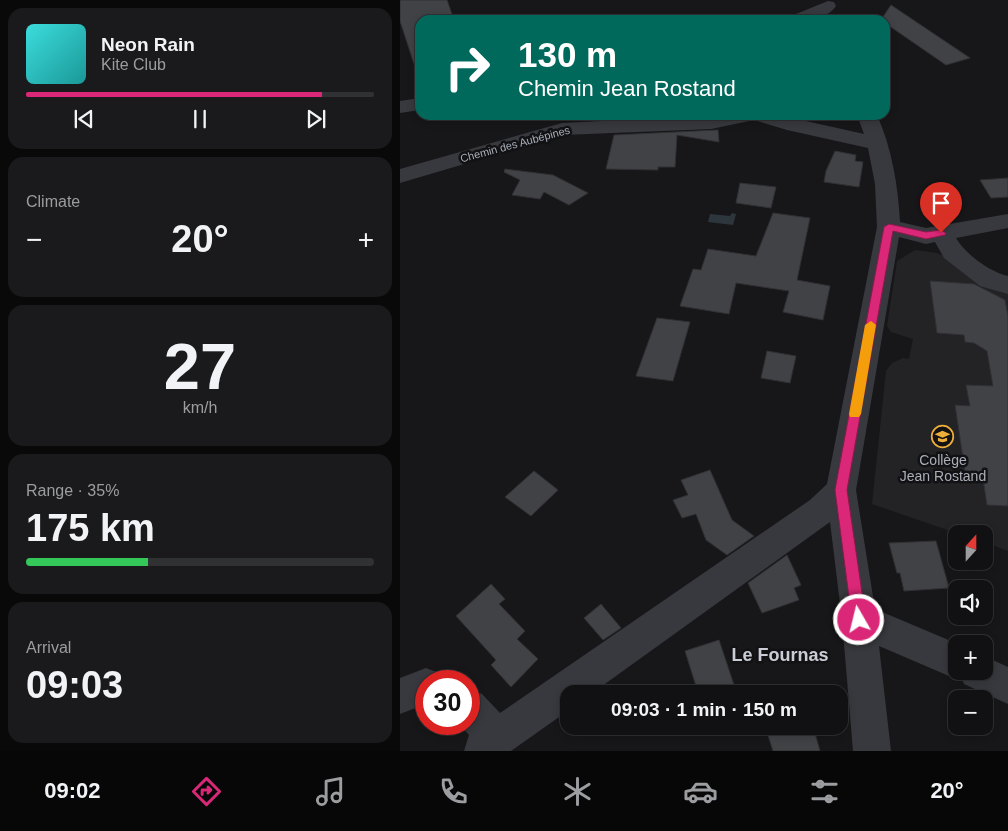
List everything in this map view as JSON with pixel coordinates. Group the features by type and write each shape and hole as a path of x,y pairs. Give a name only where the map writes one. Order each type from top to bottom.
{"street":[{"path":"812,15 829,9"},
{"path":"400,107 415,105"},
{"name":"Chemin des Aubépines","path":"400,176 562,129 711,123 726,120"},
{"path":"775,120 876,143"},
{"path":"869,120 873,129 888,197 889,227 841,490 859,620 872,751"},
{"path":"889,227 926,236 1008,222"},
{"path":"941,233 952,252 989,280 1008,285"},
{"path":"480,726 490,744 821,510 841,490"},
{"path":"859,620 948,659"},
{"path":"993,679 1008,686"},
{"path":"400,696 415,690"}],"shaded area":[{"path":"732,213 736,214 733,225 708,222 710,214 730,216"},
{"name":"Collège Jean Rostand","path":"915,250 937,253 1008,291 1008,551 993,545 993,525 948,525 948,530 872,504 886,371 892,363 903,358 909,359 913,339 891,332 887,326 897,261"}],"building":[{"path":"400,0 447,0 452,15 415,15 415,67 400,21"},
{"path":"891,5 970,58 946,65 890,26 890,15 884,15"},
{"path":"718,130 719,142 677,135 675,167 658,167 658,170 606,169 614,135"},
{"path":"835,151 856,155 855,161 863,162 859,187 824,182 826,171"},
{"path":"505,169 553,175 588,193 569,205 544,192 540,199 512,195 520,180 504,172"},
{"path":"1008,178 1008,197 991,198 980,180"},
{"path":"740,183 776,187 771,208 736,203"},
{"path":"773,213 810,218 797,280 830,286 823,320 783,312 789,291 736,283 729,314 680,306 693,269 701,270 708,249 756,256"},
{"path":"930,281 974,284 1005,300 1008,316 1008,506 987,505 983,479 966,478 955,405 970,406 966,385 993,386 987,351 974,343 965,342 964,335 937,333"},
{"path":"657,318 690,322 673,381 636,376"},
{"path":"767,351 796,356 790,383 761,378"},
{"path":"710,470 732,520 754,536 727,555 706,540 696,514 682,518 673,500 688,495 681,480"},
{"path":"534,471 558,490 531,516 505,497"},
{"path":"936,541 948,588 904,591 900,573 897,573 889,543"},
{"path":"787,555 801,585 794,588 799,600 762,613 748,583"},
{"path":"491,584 505,599 499,604 525,631 517,639 538,659 511,687 491,665 496,660 456,616"},
{"path":"601,604 621,628 603,640 584,618"},
{"path":"719,640 734,685 696,685 685,651"},
{"path":"768,735 816,735 820,751 773,751"}],"slow traffic":[{"path":"855,414 871,325"}],"place":[{"name":"Collège Jean Rostand","path":"943,437"}],"district":[{"name":"Le Fournas","path":"780,655"}],"route":[{"path":"859,620 841,490 878,278 889,227 926,236 941,233"}]}
